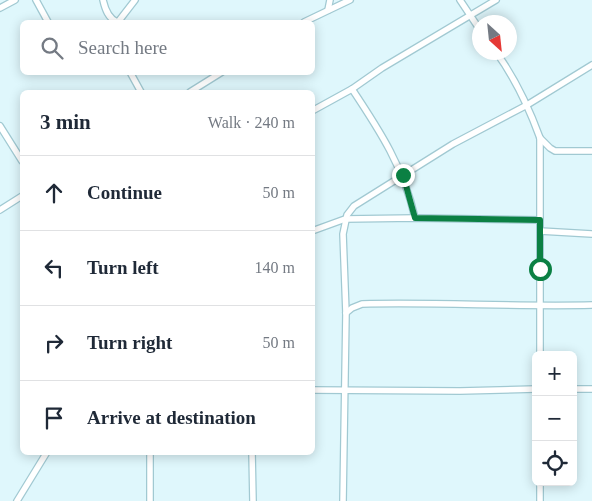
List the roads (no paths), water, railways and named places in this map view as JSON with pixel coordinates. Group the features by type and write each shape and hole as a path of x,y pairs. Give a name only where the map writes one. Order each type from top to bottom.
{"street":[{"path":"0,8 15,0"},
{"path":"36,0 47,20"},
{"path":"103,0 106,10 114,20"},
{"path":"120,20 135,0"},
{"path":"328,10 330,0"},
{"path":"308,20 350,0"},
{"path":"460,0 472,19"},
{"path":"315,109 352,89 382,68 496,0"},
{"path":"501,60 527,105 540,138 540,351"},
{"path":"344,501 346,313 343,234 345,219 354,206 403,175 468,135 527,105 592,65"},
{"path":"132,75 140,90"},
{"path":"193,90 217,75"},
{"path":"352,89 372,119 403,175 415,218"},
{"path":"0,126 20,158"},
{"path":"540,138 555,151 592,151"},
{"path":"0,210 20,197"},
{"path":"315,230 345,219 540,220"},
{"path":"540,232 592,234"},
{"path":"346,313 362,304 592,305"},
{"path":"315,390 345,392 532,389"},
{"path":"577,389 592,389"},
{"path":"17,501 46,455"},
{"path":"150,455 150,501"},
{"path":"252,455 253,501"},
{"path":"540,486 540,501"}]}
